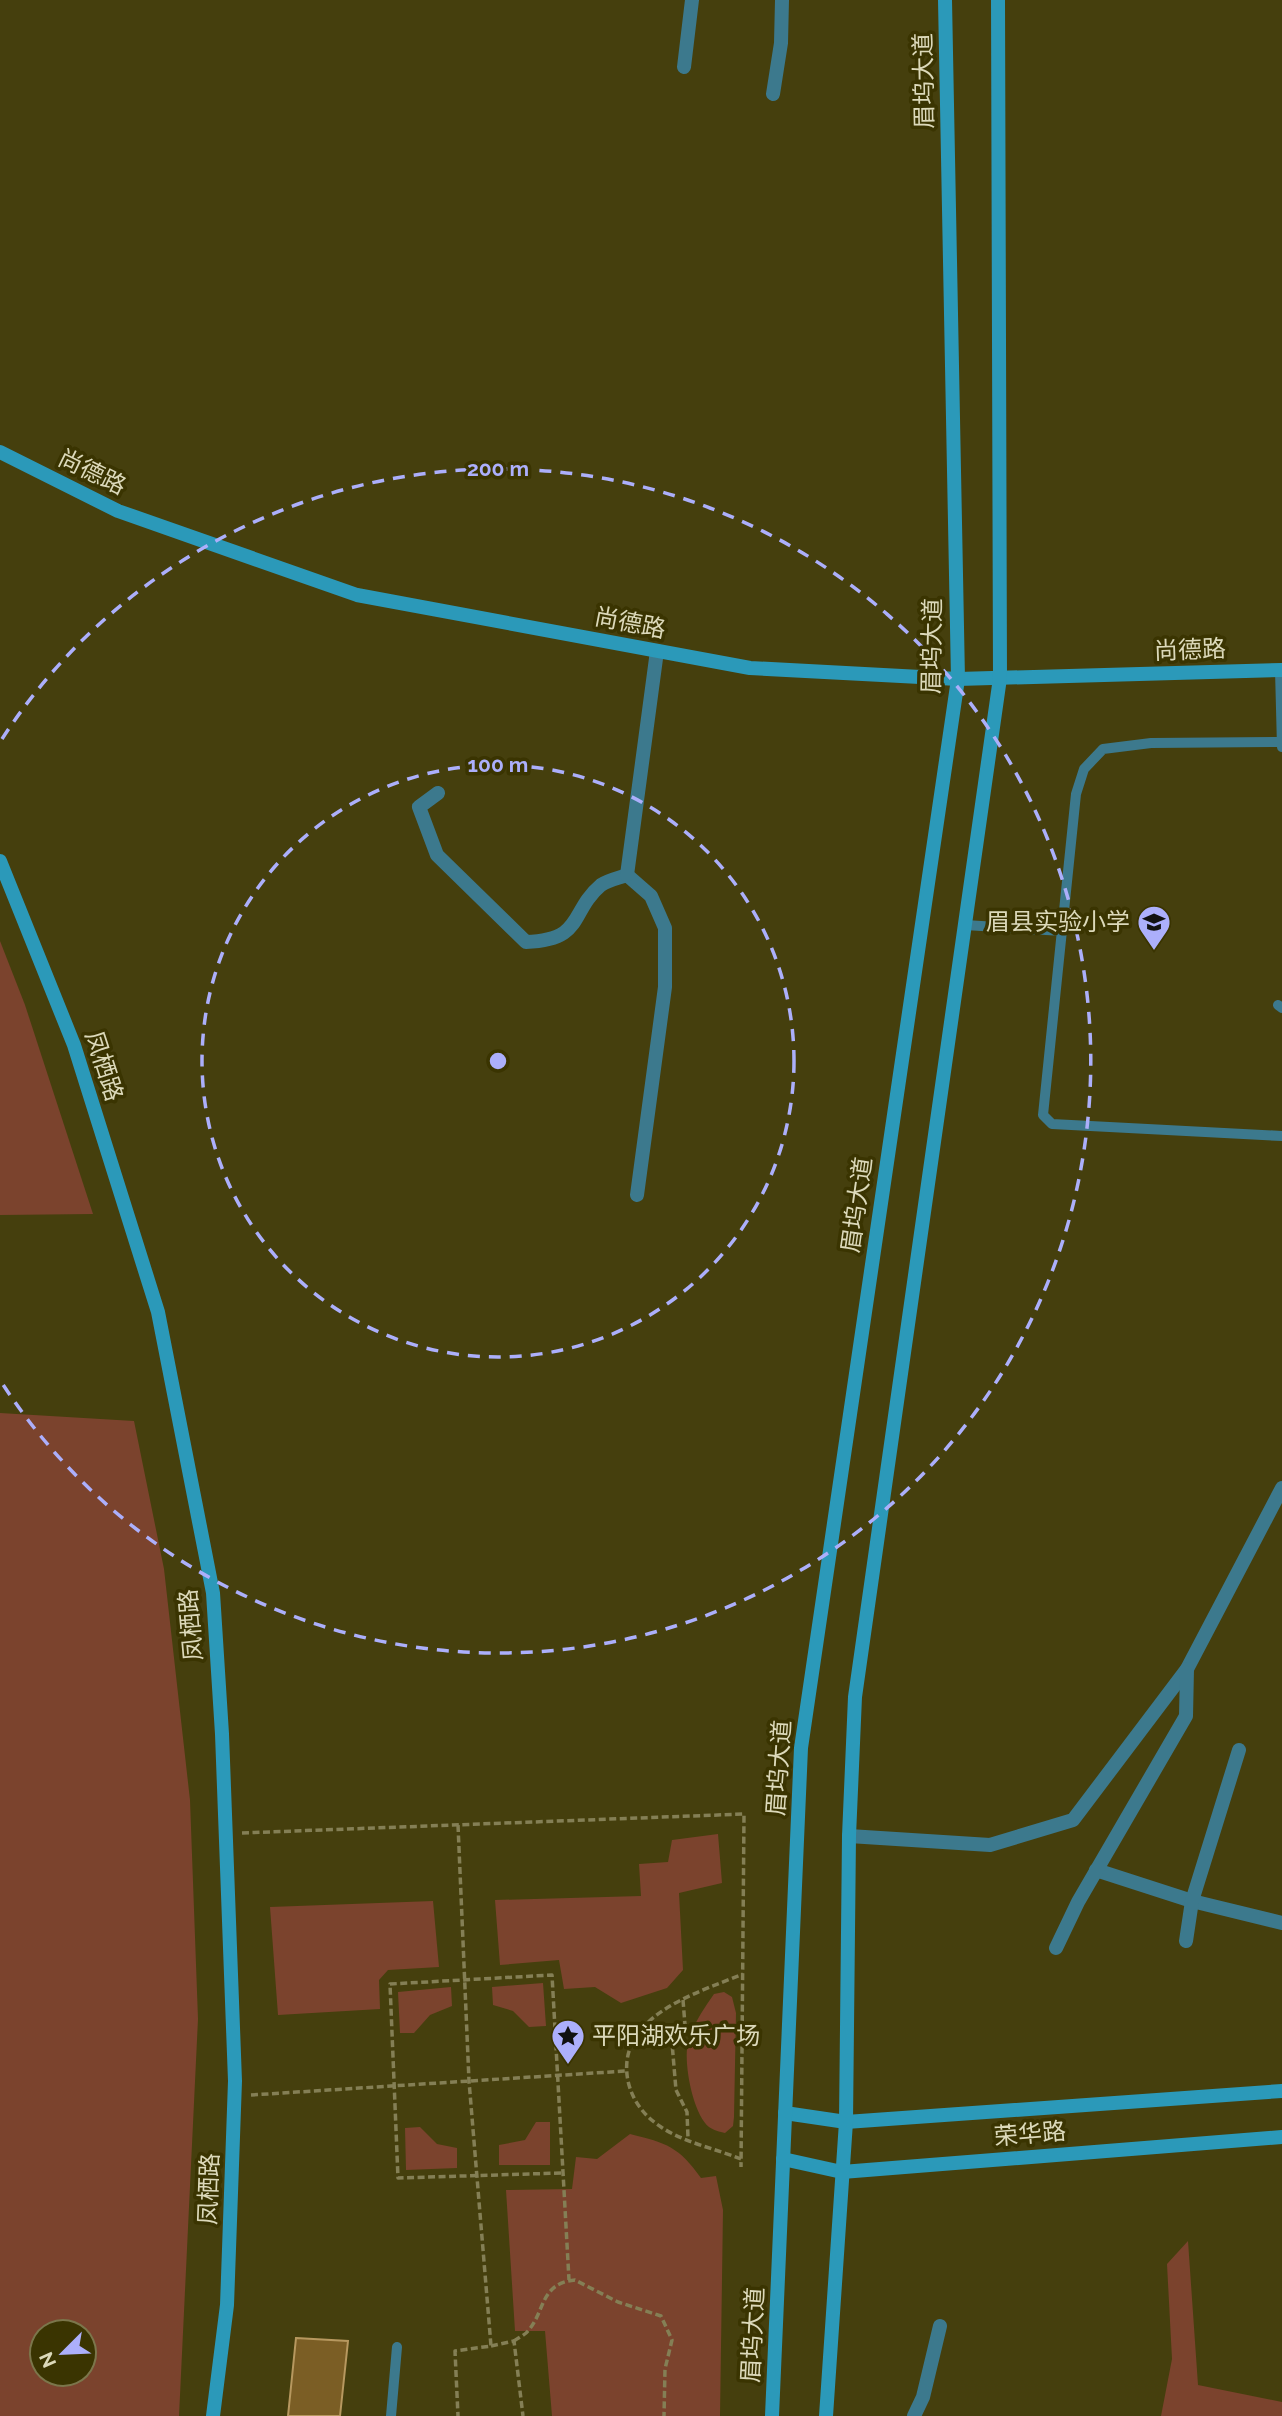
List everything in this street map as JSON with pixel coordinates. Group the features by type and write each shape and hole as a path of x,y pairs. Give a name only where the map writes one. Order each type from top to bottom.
{"main road":[{"name":"眉坞大道","path":"772,2416 801,1748 958,679 945,0"},
{"path":"826,2416 846,2122 849,1836 855,1697 1000,678 998,0"},
{"name":"尚德路","path":"0,452 117,511 357,595 750,668 958,679 1281,670"},
{"name":"凤栖路","path":"0,861 74,1045 158,1312 213,1593 226,1834 234,2096 227,2305 212,2416"},
{"name":"荣华路","path":"785,2113 846,2122 1282,2091"},
{"name":"荣华路","path":"783,2159 842,2172 1282,2137"}],"street":[{"path":"684,67 692,0"},
{"path":"773,94 781,43 782,0"},
{"path":"627,875 657,651"},
{"path":"438,793 419,807 437,855 526,942 550,941 576,923 602,884 627,875"},
{"path":"627,875 650,896 665,928 665,987 637,1195"},
{"path":"849,1836 990,1845 1073,1820 1187,1669 1282,1488"},
{"path":"1055,1948 1096,1870 1186,1716 1187,1669"},
{"path":"1186,1941 1192,1901 1238,1751"},
{"path":"1096,1870 1192,1901 1282,1923"},
{"path":"914,2416 923,2397 940,2326"}],"lane":[{"path":"1281,670 1281,744 1151,743 1103,749 1084,769 1076,794 1043,1115 1052,1124 1282,1136"},
{"path":"965,925 1063,931"},
{"path":"391,2416 397,2347"}],"path":[{"path":"226,1834 744,1814 741,2167"},
{"path":"458,1825 470,2081 491,2346"},
{"path":"741,2160 661,2127 632,2099 626,2071 628,2046 654,2015 683,1999 743,1974"},
{"path":"561,2173 398,2178 390,1984 552,1975 569,2280"},
{"path":"683,1999 685,2025 672,2043 676,2090 687,2112 688,2138"},
{"path":"234,2096 626,2071"},
{"path":"458,2416 455,2351 514,2341 529,2331 545,2295 569,2280 575,2280 618,2302 661,2316 672,2340 665,2369 664,2416"},
{"path":"514,2341 523,2416"}],"shaded area":[{"path":"0,941 25,1005 93,1214 0,1215"},
{"path":"0,1413 134,1421 164,1569 190,1800 198,2019 179,2416 0,2416"},
{"path":"718,1834 722,1883 679,1893 683,1970 667,1988 621,2003 595,1987 564,1989 559,1960 500,1965 495,1900 641,1896 639,1864 668,1862 672,1840"},
{"path":"433,1901 439,1967 388,1970 379,1980 380,2009 278,2015 270,1907"},
{"path":"543,1983 546,2026 529,2027 513,2011 493,2005 492,1987"},
{"path":"451,1987 452,2006 430,2015 414,2033 400,2033 398,1992"},
{"path":"724,1992 732,1997 736,2013 734,2117 733,2126 725,2133 709,2127 698,2111 687,2062 688,2043 696,2023 714,1994"},
{"path":"536,2122 550,2122 550,2165 499,2165 499,2145 525,2140"},
{"path":"420,2127 437,2144 457,2148 457,2168 406,2170 405,2128"},
{"path":"630,2134 671,2148 686,2159 701,2178 716,2176 723,2210 720,2416 552,2416 545,2331 515,2331 506,2190 572,2189 576,2157 597,2159"},
{"path":"1188,2241 1198,2385 1282,2402 1282,2416 1161,2416 1172,2359 1167,2264"}],"building":[{"path":"296,2338 348,2341 340,2416 288,2416"}],"place":[{"name":"眉县实验小学","path":"1154,952"},
{"name":"平阳湖欢乐广场","path":"568,2066"}]}
